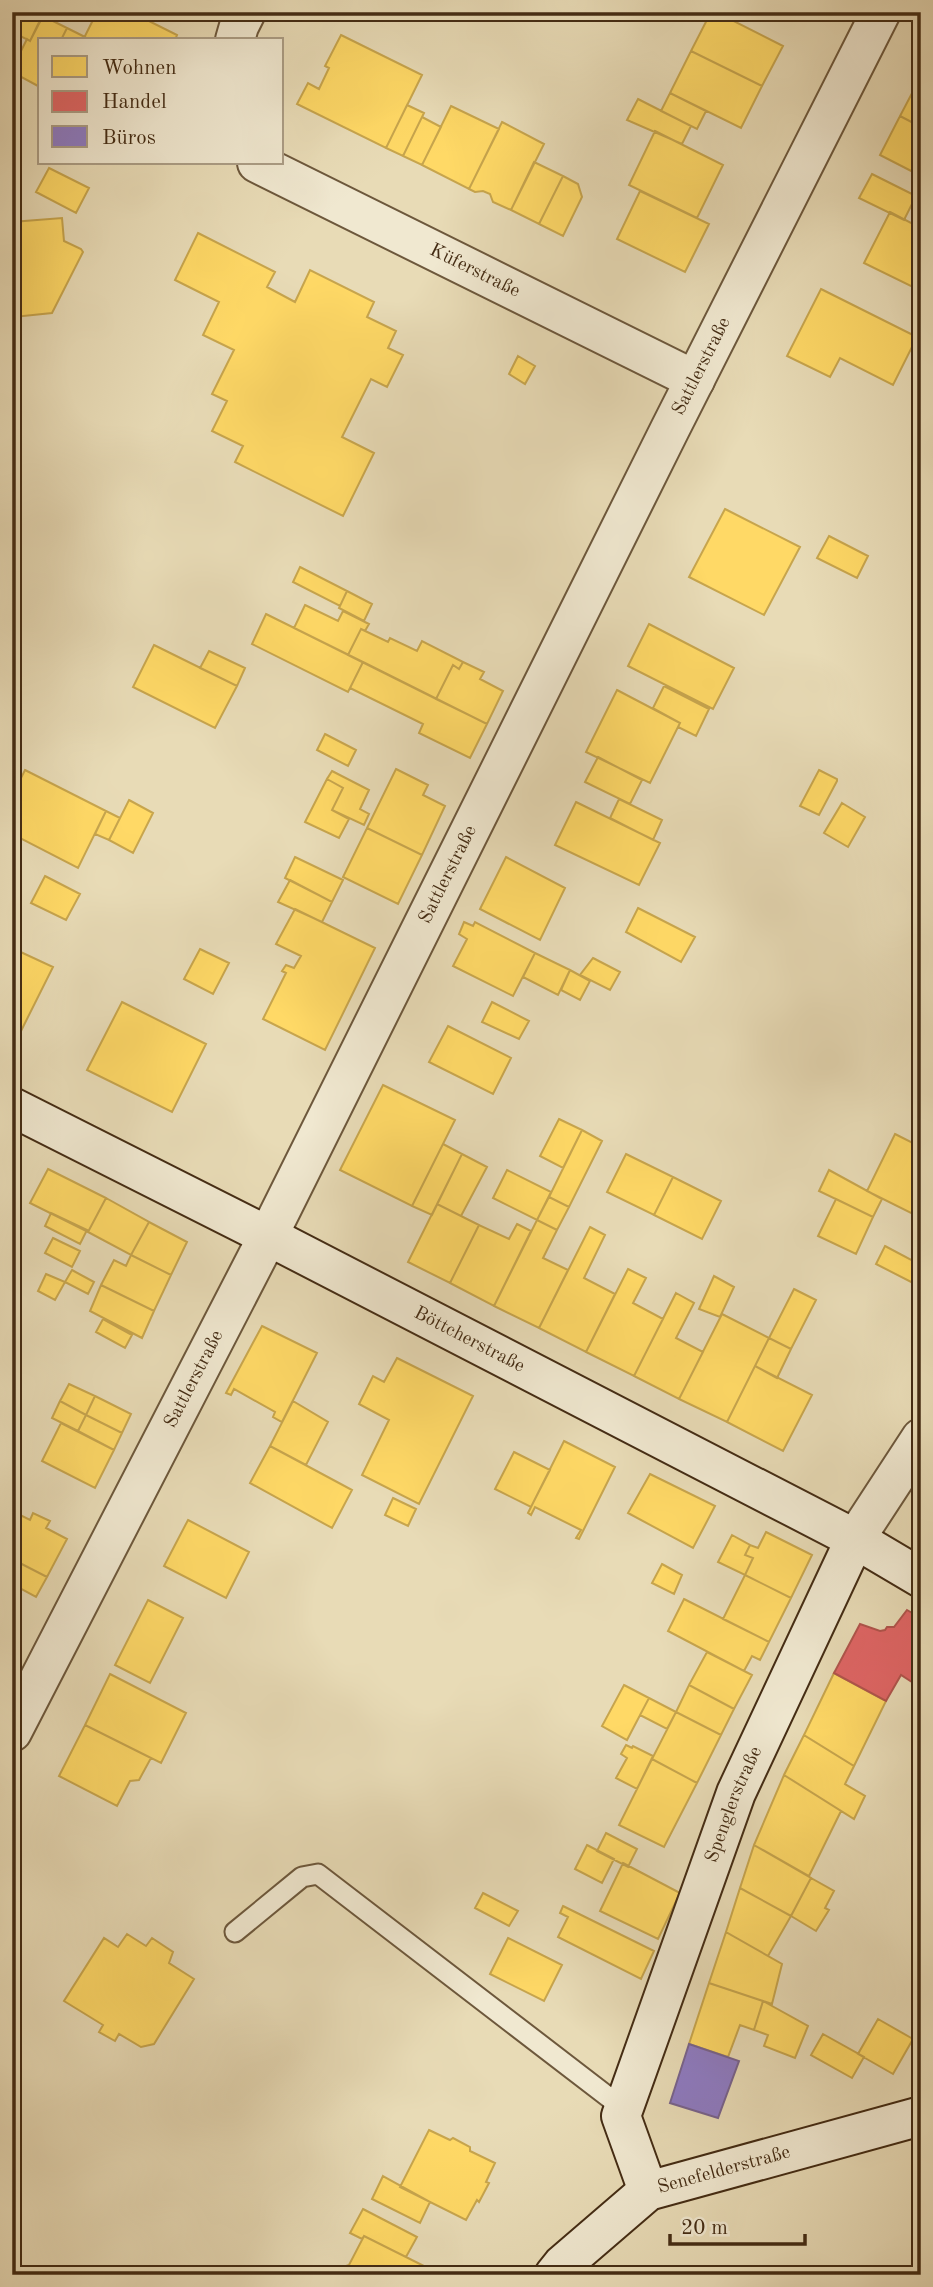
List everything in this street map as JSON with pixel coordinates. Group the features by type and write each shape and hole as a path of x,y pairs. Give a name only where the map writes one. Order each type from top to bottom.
{"street":[{"name":"Sattlerstraße","path":"12,1732 268,1236 881,12"},
{"name":"Küferstraße","path":"259,164 695,380"},
{"name":"Böttcherstraße","path":"12,1107 855,1539 921,1578"},
{"name":"Spenglerstraße","path":"624,2109 736,1793 855,1539 921,1438"},
{"path":"624,2109 621,2116 648,2191"},
{"name":"Senefelderstraße","path":"554,2275 562,2265 648,2191 921,2116"}],"lane":[{"path":"235,1932 302,1877 318,1874 624,2109"}],"building: Wohnen":[{"path":"12,12 44,12 30,41 12,32"},
{"path":"97,12 131,12 177,35 176,38 84,38"},
{"path":"711,12 716,12 783,46 762,86 691,51"},
{"path":"43,16 67,28 62,38 38,38 38,86 12,72 27,39 30,41"},
{"path":"67,28 85,37 84,38 62,38"},
{"path":"341,35 422,75 386,148 297,104 308,83 319,89 329,68 325,66"},
{"path":"691,51 762,86 741,128 670,93"},
{"path":"921,78 921,127 900,116"},
{"path":"670,93 706,111 697,129 661,111"},
{"path":"638,99 691,126 682,144 627,120"},
{"path":"407,105 424,113 403,156 386,148"},
{"path":"451,106 499,129 469,189 422,165"},
{"path":"900,116 921,127 921,176 880,155"},
{"path":"422,117 441,127 422,165 403,156"},
{"path":"502,122 544,144 511,210 493,202 490,194 469,189"},
{"path":"655,131 723,165 697,218 629,185"},
{"path":"534,162 563,176 539,224 511,210"},
{"path":"49,168 89,188 76,213 36,192"},
{"path":"872,174 916,196 904,220 859,198"},
{"path":"563,176 578,184 582,197 563,236 539,224"},
{"path":"640,191 709,224 685,272 617,239"},
{"path":"890,212 921,228 921,291 864,263"},
{"path":"62,218 64,241 83,252 52,313 14,317 12,301 21,281 19,269 12,270 12,222"},
{"path":"198,233 275,272 267,287 295,302 310,270 374,302 367,317 396,331 388,348 403,355 387,387 371,379 342,437 374,453 343,516 235,462 243,446 212,431 227,401 212,394 234,350 203,335 219,302 175,280"},
{"path":"821,289 917,337 893,385 840,358 830,377 787,356"},
{"path":"518,356 535,366 525,384 509,374"},
{"path":"725,509 800,547 764,615 689,577"},
{"path":"829,536 868,556 857,578 817,558"},
{"path":"300,567 347,591 340,606 293,582"},
{"path":"347,591 372,604 364,621 339,608"},
{"path":"305,605 338,621 343,611 369,624 365,631 361,629 348,655 294,628"},
{"path":"266,614 363,662 348,692 252,644"},
{"path":"649,624 734,668 713,709 628,666"},
{"path":"361,629 388,642 390,638 417,651 422,641 463,662 459,669 453,665 436,699 348,655"},
{"path":"154,645 237,686 215,728 133,687"},
{"path":"209,651 245,668 237,686 200,668"},
{"path":"363,662 487,724 470,758 419,733 423,724 350,688"},
{"path":"463,662 484,672 480,679 503,691 487,724 436,699 453,665 459,669"},
{"path":"664,686 709,709 696,736 678,727 680,723 653,708"},
{"path":"617,690 680,723 650,783 586,752"},
{"path":"325,734 356,750 348,766 317,750"},
{"path":"598,757 642,780 630,804 585,782"},
{"path":"396,769 428,785 423,795 445,806 422,855 367,828"},
{"path":"25,770 106,811 78,868 12,834 12,796"},
{"path":"819,770 837,781 819,815 800,806"},
{"path":"332,771 369,790 360,809 369,814 364,825 332,810 343,788 327,779"},
{"path":"327,779 343,788 332,810 349,819 339,838 305,822"},
{"path":"619,799 662,820 653,840 610,818"},
{"path":"129,800 153,813 133,853 109,840"},
{"path":"576,802 660,843 639,885 555,845"},
{"path":"842,803 865,817 848,847 824,833"},
{"path":"106,811 120,818 109,840 95,834"},
{"path":"367,828 422,855 398,904 343,877"},
{"path":"295,857 343,880 332,902 285,878"},
{"path":"506,857 565,888 540,940 480,909"},
{"path":"45,876 80,894 66,920 31,903"},
{"path":"290,880 332,902 322,922 278,902"},
{"path":"638,908 695,937 681,962 626,932"},
{"path":"295,909 375,948 325,1050 263,1019 286,973 282,971 286,965 294,968 301,956 276,944"},
{"path":"464,922 473,926 475,922 535,953 513,996 453,966 467,939 459,934"},
{"path":"12,948 53,967 21,1031 12,1026"},
{"path":"200,949 229,963 213,994 184,979"},
{"path":"535,953 570,970 558,995 523,977"},
{"path":"593,958 620,972 610,990 580,975"},
{"path":"570,970 590,981 580,1000 561,990"},
{"path":"122,1002 206,1044 172,1112 87,1070"},
{"path":"492,1002 529,1021 519,1039 482,1022"},
{"path":"448,1026 511,1058 493,1094 429,1062"},
{"path":"383,1085 455,1120 412,1206 340,1170"},
{"path":"559,1119 582,1130 563,1168 540,1156"},
{"path":"582,1130 602,1141 569,1207 549,1197"},
{"path":"895,1134 921,1147 921,1218 867,1191"},
{"path":"443,1144 462,1154 432,1215 412,1206"},
{"path":"462,1154 487,1167 461,1216 437,1204"},
{"path":"626,1154 673,1177 654,1215 607,1192"},
{"path":"48,1169 106,1198 88,1232 30,1203"},
{"path":"507,1170 551,1192 537,1220 493,1198"},
{"path":"829,1170 882,1199 873,1217 819,1191"},
{"path":"673,1177 721,1201 702,1239 654,1215"},
{"path":"549,1197 569,1207 557,1230 537,1220"},
{"path":"106,1198 149,1222 131,1255 88,1232"},
{"path":"836,1199 873,1217 856,1254 818,1236"},
{"path":"437,1204 479,1225 450,1283 408,1262"},
{"path":"51,1213 87,1230 80,1244 45,1226"},
{"path":"537,1220 557,1230 543,1258 568,1270 539,1328 494,1306"},
{"path":"149,1222 187,1242 171,1275 131,1255"},
{"path":"517,1224 531,1231 494,1306 450,1283 479,1225 509,1239"},
{"path":"590,1227 605,1235 584,1278 615,1294 586,1352 539,1328"},
{"path":"53,1238 80,1251 72,1267 45,1253"},
{"path":"885,1246 921,1265 921,1287 876,1264"},
{"path":"131,1255 171,1275 154,1311 101,1285 114,1260 126,1266"},
{"path":"628,1269 646,1278 633,1303 663,1319 634,1376 586,1352"},
{"path":"72,1270 94,1282 88,1294 65,1282"},
{"path":"46,1274 65,1282 55,1300 38,1291"},
{"path":"714,1276 734,1287 720,1317 699,1309"},
{"path":"101,1285 154,1311 142,1338 90,1311"},
{"path":"794,1289 816,1300 791,1349 769,1338"},
{"path":"676,1293 694,1303 676,1338 703,1352 679,1399 634,1376"},
{"path":"722,1314 769,1338 727,1422 679,1399"},
{"path":"103,1319 132,1335 125,1348 96,1332"},
{"path":"262,1326 317,1353 282,1422 273,1417 275,1412 234,1389 231,1395 226,1393"},
{"path":"769,1338 791,1349 777,1378 755,1366"},
{"path":"397,1358 473,1396 419,1504 362,1475 389,1420 359,1404 373,1376 384,1382"},
{"path":"755,1366 812,1395 783,1451 727,1422"},
{"path":"69,1384 95,1396 86,1415 60,1401"},
{"path":"95,1396 131,1414 122,1433 86,1415"},
{"path":"60,1401 86,1415 78,1431 52,1418"},
{"path":"293,1401 328,1422 306,1465 270,1446"},
{"path":"86,1415 122,1433 114,1450 78,1431"},
{"path":"61,1423 114,1450 95,1488 42,1461"},
{"path":"564,1441 615,1467 579,1539 576,1538 581,1530 535,1507 531,1515 528,1513"},
{"path":"270,1446 352,1490 332,1528 250,1483"},
{"path":"514,1452 550,1470 531,1507 495,1489"},
{"path":"650,1474 715,1506 693,1548 628,1513"},
{"path":"393,1498 416,1509 408,1526 385,1515"},
{"path":"12,1511 30,1520 33,1513 50,1521 46,1528 67,1539 47,1577 12,1559"},
{"path":"188,1520 249,1552 226,1598 164,1566"},
{"path":"766,1532 812,1555 791,1598 745,1575 753,1558 745,1555 750,1545 758,1548"},
{"path":"732,1535 750,1545 745,1555 753,1558 745,1575 718,1562"},
{"path":"12,1559 47,1577 36,1597 12,1584"},
{"path":"662,1564 682,1575 674,1594 652,1583"},
{"path":"745,1575 791,1598 769,1642 723,1619"},
{"path":"684,1599 769,1642 760,1660 752,1656 744,1671 668,1631"},
{"path":"148,1600 183,1618 150,1683 115,1665"},
{"path":"707,1652 752,1675 734,1709 689,1685"},
{"path":"834,1673 886,1701 854,1766 804,1735"},
{"path":"110,1674 186,1713 161,1763 85,1725"},
{"path":"624,1685 649,1698 627,1740 602,1726"},
{"path":"689,1685 734,1709 721,1735 676,1712"},
{"path":"649,1698 676,1712 667,1729 640,1715"},
{"path":"676,1712 721,1735 697,1783 652,1759"},
{"path":"85,1725 151,1758 139,1780 130,1781 117,1806 59,1776"},
{"path":"804,1735 854,1766 845,1784 865,1796 854,1819 784,1775"},
{"path":"626,1745 653,1756 637,1789 616,1778 627,1758 621,1754"},
{"path":"652,1759 697,1783 664,1847 619,1825"},
{"path":"784,1775 841,1811 809,1876 754,1845"},
{"path":"606,1833 637,1849 628,1867 597,1851"},
{"path":"587,1845 614,1859 602,1883 575,1869"},
{"path":"754,1845 811,1878 791,1916 740,1888"},
{"path":"623,1863 680,1893 658,1939 600,1911"},
{"path":"811,1878 834,1891 825,1908 829,1910 816,1931 791,1916"},
{"path":"740,1888 791,1916 768,1956 726,1932"},
{"path":"483,1893 518,1911 509,1926 475,1908"},
{"path":"563,1906 654,1951 641,1979 558,1937 568,1917 560,1913"},
{"path":"726,1932 782,1964 772,2004 709,1983"},
{"path":"127,1934 146,1946 152,1938 173,1952 169,1963 194,1979 154,2044 141,2047 119,2034 115,2041 99,2032 103,2025 64,2001 104,1938 118,1947"},
{"path":"508,1938 562,1965 544,2001 490,1974"},
{"path":"709,1983 763,2001 754,2030 740,2025 728,2057 689,2044"},
{"path":"763,2001 808,2026 795,2058 764,2046 768,2035 754,2030"},
{"path":"878,2019 913,2039 893,2074 858,2054"},
{"path":"823,2034 864,2057 852,2078 811,2055"},
{"path":"429,2130 450,2140 453,2138 470,2147 470,2151 495,2163 486,2182 489,2183 466,2220 400,2187"},
{"path":"383,2176 430,2202 420,2223 372,2199"},
{"path":"363,2209 417,2237 406,2257 364,2236 362,2239 350,2233"},
{"path":"364,2236 424,2266 420,2275 336,2275 340,2268 349,2265"}],"building: Handel":[{"path":"907,1610 921,1618 921,1682 918,1686 901,1675 886,1701 834,1673 860,1624 880,1631 885,1630 887,1627 894,1627"}],"building: Büros":[{"path":"689,2044 739,2061 718,2118 670,2103"}]}
